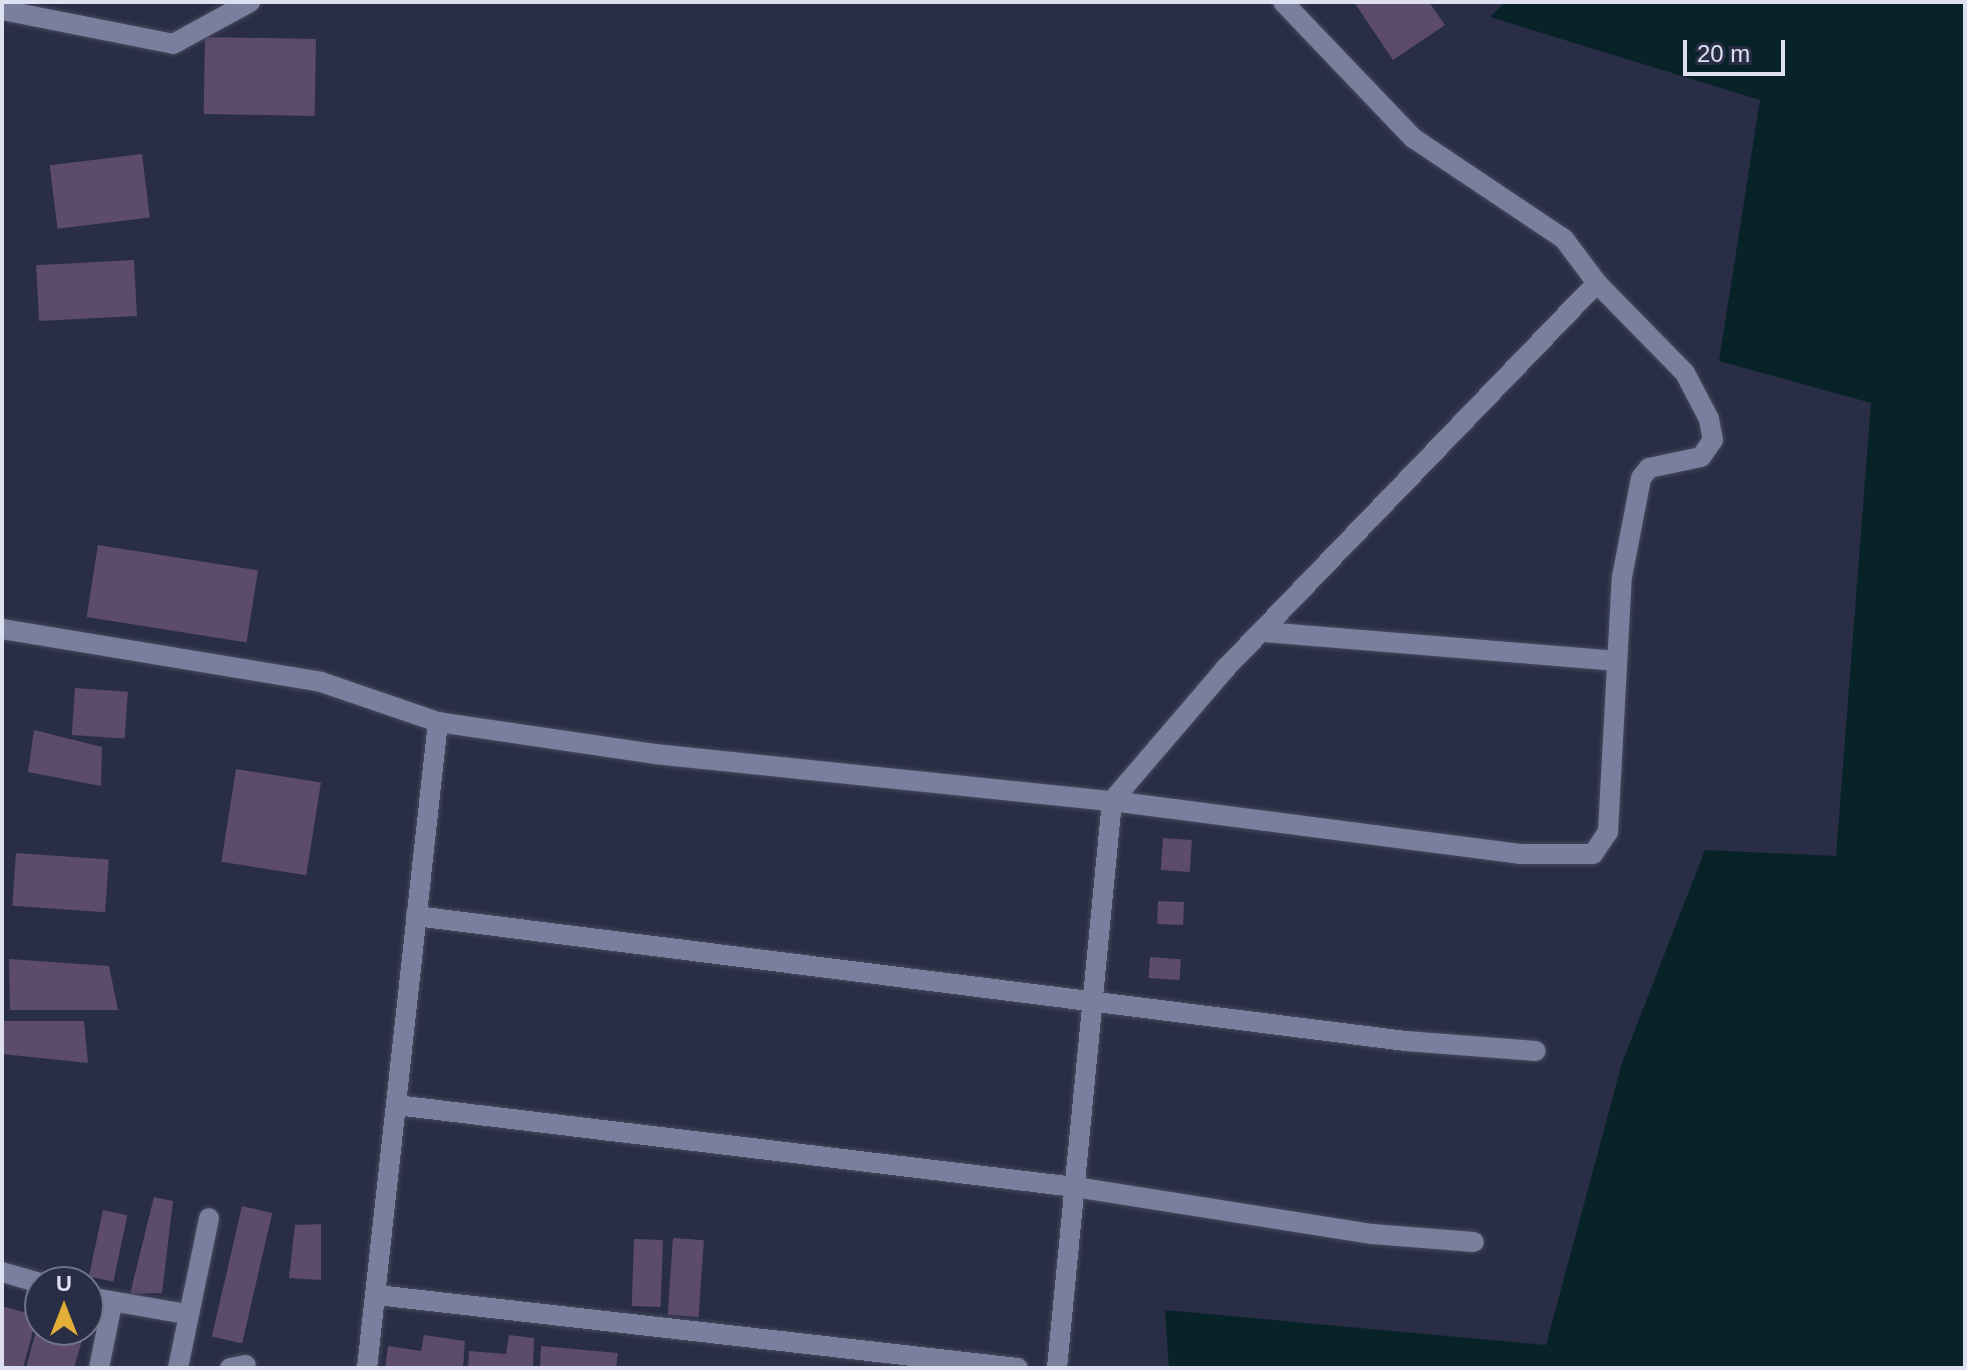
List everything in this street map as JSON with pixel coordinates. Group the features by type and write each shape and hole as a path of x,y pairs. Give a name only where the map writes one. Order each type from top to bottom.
{"street":[{"path":"2,10 173,44 250,2"},
{"path":"2,629 321,682 438,722 655,754 1112,801 1520,854 1593,854 1608,832 1622,577 1641,478 1649,468 1701,457 1713,440 1709,419 1685,373 1597,283 1564,239 1413,138 1283,2"},
{"path":"1057,1368 1112,801 1151,751 1597,283"},
{"path":"1265,632 1617,661"},
{"path":"367,1368 438,722"},
{"path":"416,916 1406,1041 1536,1051"},
{"path":"396,1105 1075,1187 1372,1234 1474,1242"},
{"path":"178,1368 186,1314 209,1218"},
{"path":"2,1272 24,1278"},
{"path":"377,1295 1018,1368"},
{"path":"104,1302 186,1314"},
{"path":"99,1368 112,1304"}],"shaded area":[{"path":"1505,2 1965,2 1965,1368 1169,1368 1165,1310 1546,1345 1622,1063 1705,850 1836,856 1871,403 1719,361 1760,100 1490,17"}],"building":[{"path":"1354,2 1429,2 1445,25 1393,60"},
{"path":"205,37 316,39 315,116 204,114"},
{"path":"142,154 150,218 57,229 50,165"},
{"path":"134,260 137,316 39,321 36,265"},
{"path":"98,545 258,570 247,642 87,617"},
{"path":"75,688 128,692 125,739 72,735"},
{"path":"34,730 102,747 101,786 28,772"},
{"path":"236,769 321,782 306,875 221,862"},
{"path":"1163,838 1192,840 1190,872 1161,870"},
{"path":"16,853 109,859 105,912 12,906"},
{"path":"1158,901 1184,902 1183,925 1157,924"},
{"path":"1150,957 1181,959 1179,980 1149,978"},
{"path":"9,959 109,966 118,1010 10,1010"},
{"path":"2,1021 84,1021 88,1063 2,1054"},
{"path":"154,1197 173,1201 162,1293 130,1294"},
{"path":"242,1206 272,1213 242,1344 212,1337"},
{"path":"103,1210 127,1215 113,1282 104,1280 104,1266 91,1266"},
{"path":"321,1224 321,1280 289,1278 295,1225"},
{"path":"673,1238 704,1240 699,1317 668,1315"},
{"path":"634,1239 663,1240 661,1307 632,1306"},
{"path":"2,1306 24,1312 24,1346 29,1346 23,1368 2,1368"},
{"path":"424,1335 465,1341 463,1368 385,1368 388,1346 421,1351"},
{"path":"509,1335 534,1338 533,1368 468,1368 469,1351 506,1354"},
{"path":"32,1346 80,1346 74,1368 26,1368"},
{"path":"541,1346 618,1353 616,1368 540,1368"}]}
